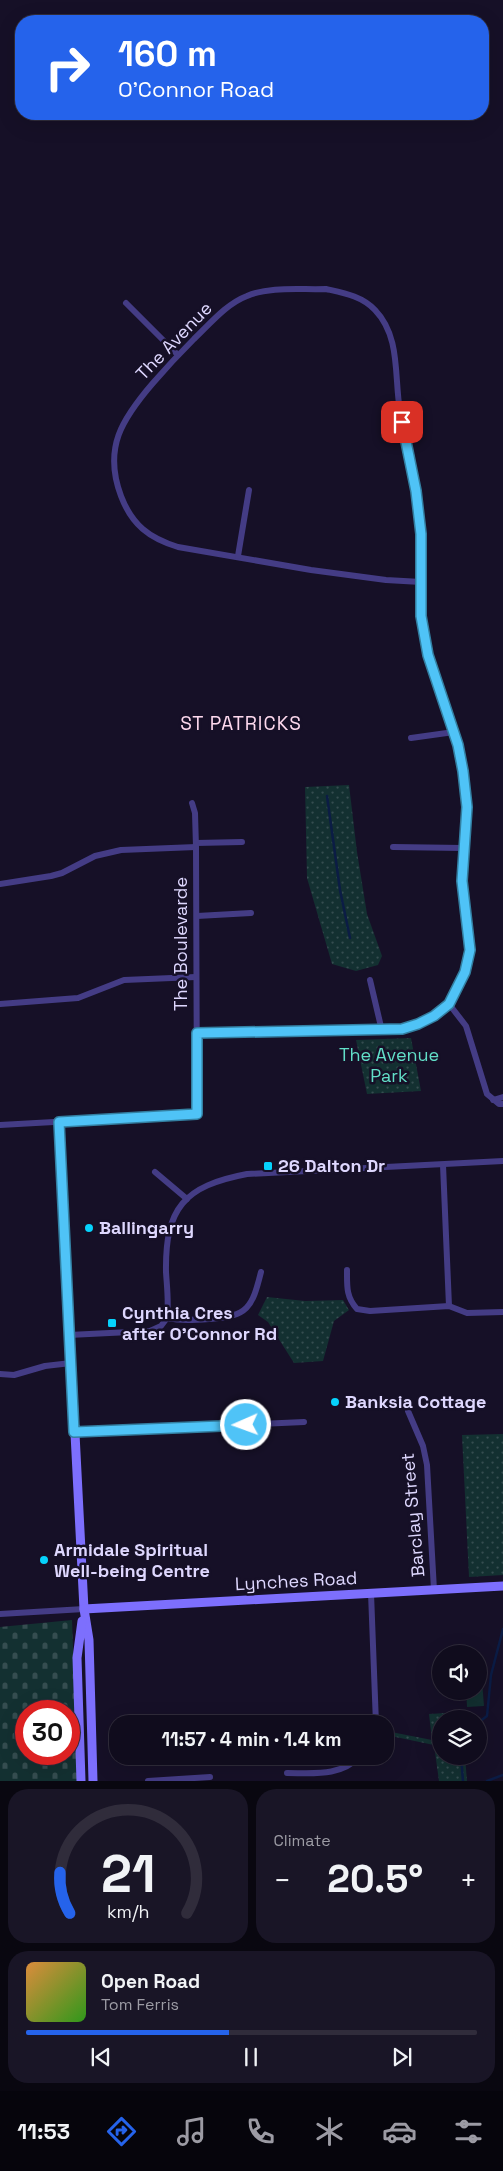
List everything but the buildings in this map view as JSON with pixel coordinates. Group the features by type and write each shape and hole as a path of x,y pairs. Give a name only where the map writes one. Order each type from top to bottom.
{"street":[{"name":"The Avenue","path":"197,1033 382,1031 402,1029 434,1016 449,1004 465,972 470,950 462,881 467,807 463,771 454,732 428,655 421,616 421,582 421,534 416,491 400,409 396,355 388,329 375,310 356,296 326,290 263,291 247,295 229,306 178,354 132,408 120,427 115,445 113,466 117,485 125,506 138,525 157,540 178,547 311,570 386,580 421,582"},
{"path":"126,303 178,354"},
{"path":"238,556 249,490"},
{"path":"411,738 454,732"},
{"name":"The Boulevarde","path":"59,1122 197,1114 196,845 195,813 192,803"},
{"path":"0,884 62,873 95,856 121,850 242,842"},
{"path":"393,847 463,848"},
{"path":"196,916 252,913"},
{"path":"0,1004 78,998 124,980 196,977"},
{"path":"370,980 382,1031"},
{"path":"449,1004 466,1026 491,1099 499,1104 503,1104"},
{"path":"491,1099 503,1097"},
{"path":"0,1125 59,1122 84,1609 89,1640 93,1781"},
{"path":"69,1335 150,1331 161,1326 167,1318 167,1241 173,1219 187,1199 200,1188 222,1179 248,1174 503,1161"},
{"path":"443,1165 449,1306"},
{"path":"155,1172 187,1199"},
{"path":"347,1270 347,1293 350,1302 357,1309 370,1311 449,1306 467,1313 503,1312"},
{"path":"167,1318 185,1320 231,1317 242,1312 250,1303 261,1272"},
{"path":"0,1374 14,1376 45,1366 71,1363"},
{"name":"Barclay Street","path":"408,1411 423,1446 427,1465 434,1590"},
{"path":"74,1432 304,1422"},
{"name":"Lynches Road","path":"0,1614 503,1586"},
{"path":"371,1593 376,1715"},
{"path":"82,1781 77,1658 84,1609"},
{"path":"287,1773 325,1773 343,1769 348,1765"},
{"path":"148,1781 210,1778"}],"green space":[{"path":"349,785 367,914 382,956 378,965 356,971 332,964 307,878 305,787"},
{"name":"The Avenue Park","path":"411,1038 421,1091 367,1094 356,1040"},
{"path":"267,1297 305,1301 343,1300 349,1310 334,1321 323,1361 294,1363 268,1322 258,1315"},
{"path":"503,1434 503,1575 469,1577 462,1435"},
{"path":"72,1620 75,1700 15,1700 15,1765 77,1765 78,1781 0,1781 0,1627"},
{"path":"467,1700 484,1700 484,1706 467,1707"},
{"path":"429,1714 432,1714 432,1740"},
{"path":"394,1733 432,1740 432,1745 394,1737"},
{"path":"437,1765 466,1765 467,1781 439,1781"}],"waterway":[{"path":"327,796 340,890 350,938"},
{"path":"487,1716 491,1675 503,1629"},
{"path":"462,1765 463,1781"},
{"path":"487,1781 503,1775"}],"place":[{"name":"26 Dalton Dr","path":"268,1166"},
{"name":"Ballingarry","path":"89,1228"},
{"name":"Cynthia Cres after O'Connor Rd","path":"112,1323"},
{"name":"Banksia Cottage","path":"335,1402"},
{"name":"Armidale Spiritual Well-being Centre","path":"44,1560"}],"district":[{"name":"ST PATRICKS","path":"241,723"}],"route":[{"path":"246,1425 74,1432 59,1122 197,1114 197,1033 382,1031 402,1029 434,1016 449,1004 457,991 465,972 470,950 462,881 467,807 458,745 428,655 421,616 421,534 416,491 402,422"}]}
